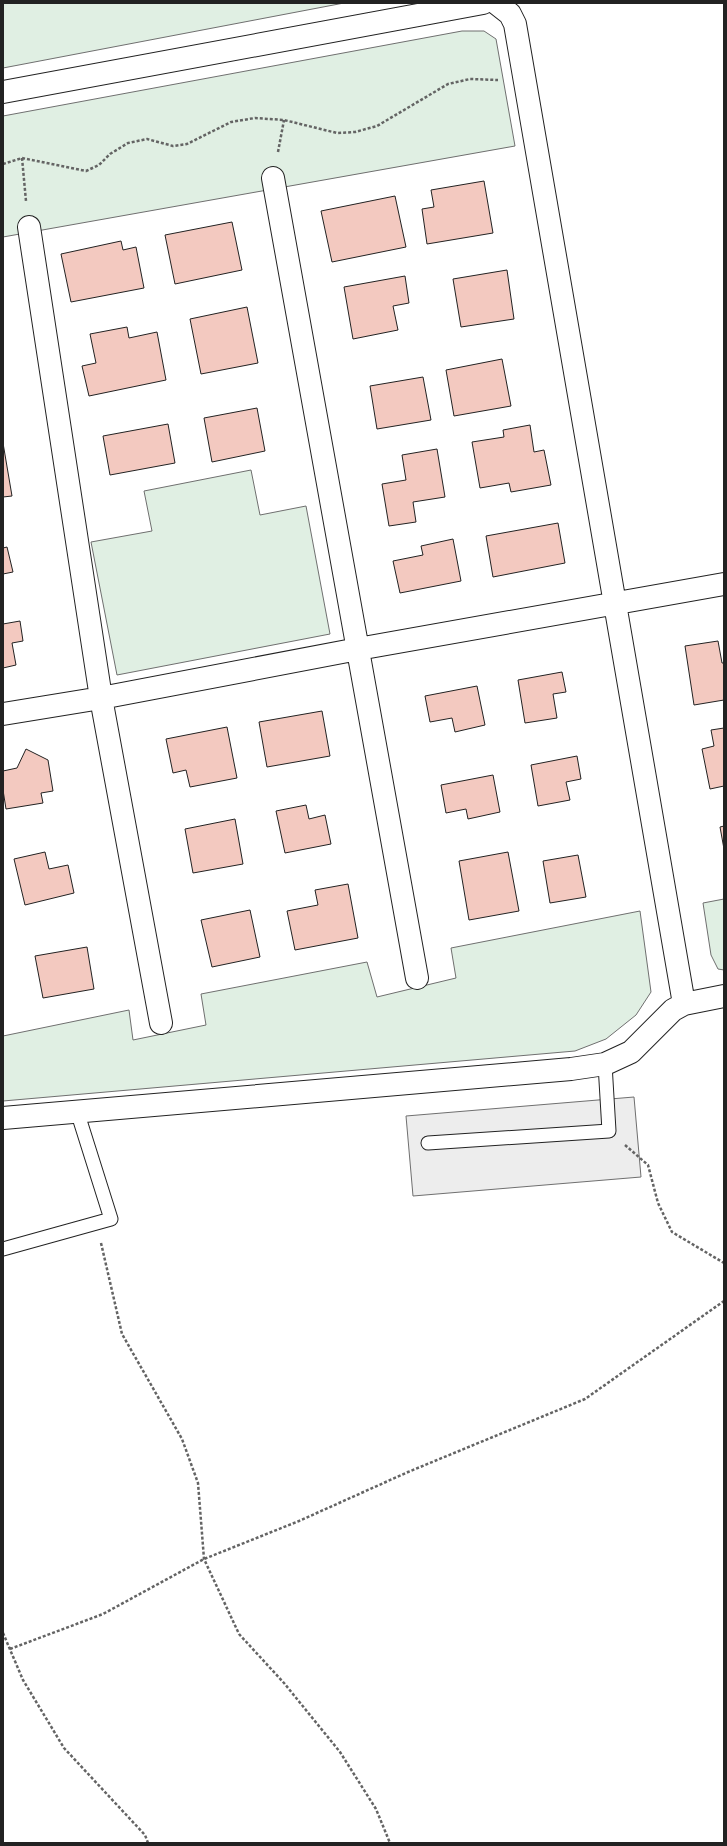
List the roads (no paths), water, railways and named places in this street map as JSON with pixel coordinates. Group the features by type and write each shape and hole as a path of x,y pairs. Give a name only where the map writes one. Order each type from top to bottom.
{"street":[{"path":"3,92 483,3"},
{"path":"496,3 510,14 515,24 684,1004"},
{"path":"274,178 417,978"},
{"path":"29,228 101,698 161,1024"},
{"path":"3,714 101,698 358,648 724,584"},
{"path":"3,1118 563,1070 604,1064 631,1052 673,1010 684,1004 724,996"}],"lane":[{"path":"428,1143 609,1131 604,1064"},
{"path":"3,1249 111,1219 77,1112"}]}
